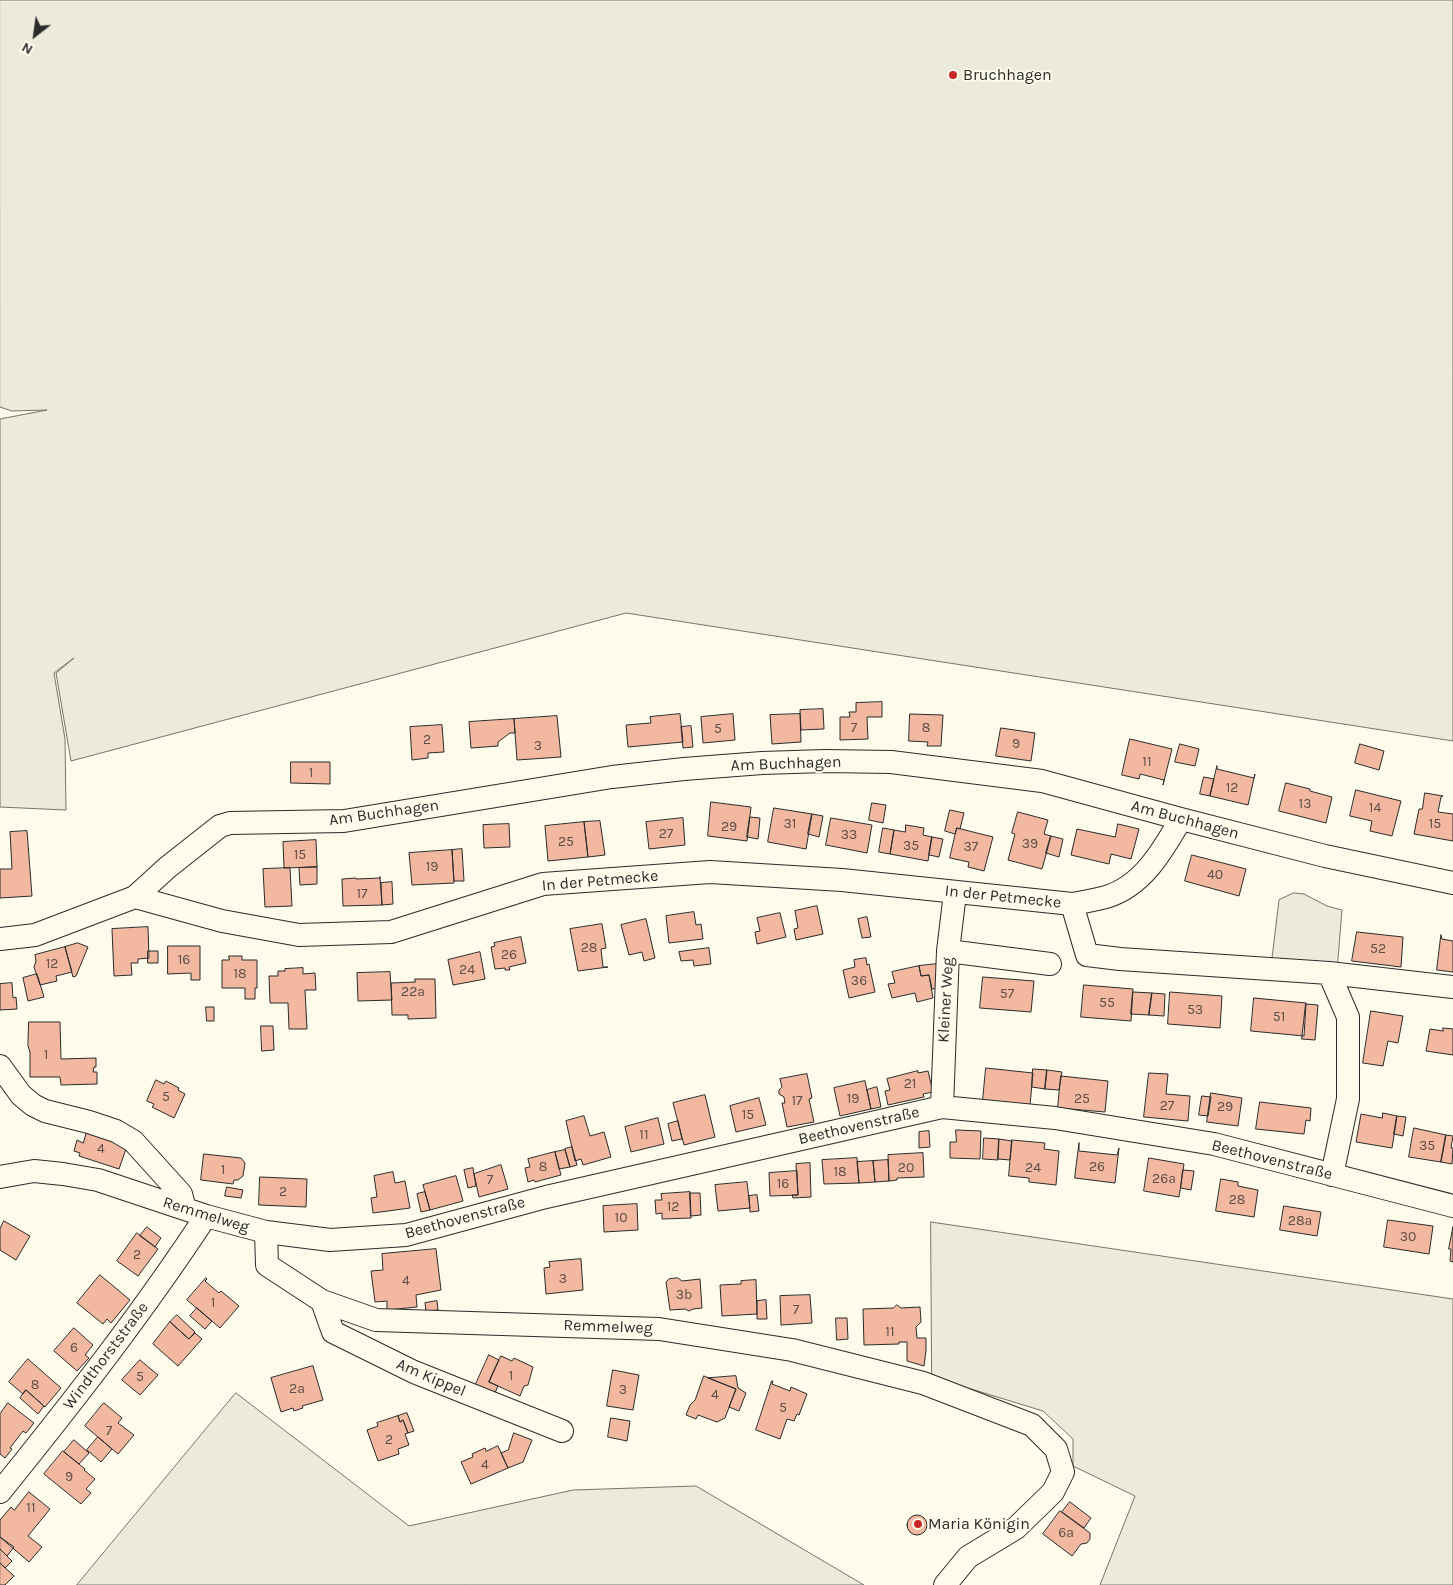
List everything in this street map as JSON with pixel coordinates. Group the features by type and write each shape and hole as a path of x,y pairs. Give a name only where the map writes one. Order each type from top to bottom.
{"street":[{"name":"Am Buchhagen","path":"135,897 168,867 220,826 230,823 344,821 612,777 762,763 825,761 891,762 1042,781 1325,856 1453,883"},
{"name":"In der Petmecke","path":"135,897 222,921 299,935 391,932 542,884 710,872 842,880 1072,904 1108,897 1134,884 1148,869 1167,843 1181,819"},
{"name":"Kleiner Weg","path":"942,1107 948,951 955,893"},
{"path":"0,938 35,935 135,897"},
{"path":"1072,904 1087,955 1120,959 1329,973 1453,987"},
{"path":"948,951 1050,964"},
{"path":"1329,973 1348,1017 1348,1099 1332,1175"},
{"path":"0,1066 21,1095 33,1105 45,1111 116,1131 132,1141 182,1194 196,1213"},
{"name":"Beethovenstraße","path":"266,1232 330,1240 406,1235 546,1197 942,1107 1055,1118 1214,1144 1453,1206"},
{"name":"Remmelweg","path":"0,1177 34,1171 98,1180 196,1213 266,1232 267,1265 322,1301 376,1320 659,1329 792,1350 923,1384 1032,1425 1056,1449 1064,1472 1053,1492 1016,1528 968,1557 945,1585"},
{"name":"Windthorststraße","path":"0,1492 74,1401 177,1260 196,1213"},
{"name":"Am Kippel","path":"322,1301 333,1332 414,1372 562,1431"}],"shaded area":[{"path":"0,0 1453,0 1453,741 626,613 71,761 56,673 74,658 54,673 65,739 66,810 0,807 0,419 47,410 12,411 0,407"},
{"path":"1294,893 1304,894 1327,906 1342,910 1337,971 1271,966 1279,900"},
{"path":"931,1222 1453,1299 1453,1585 1100,1585 1135,1496 1073,1466 1073,1439 1043,1411 932,1377"},
{"path":"236,1393 409,1526 573,1490 696,1486 864,1585 77,1585"}],"building":[{"path":"882,702 882,717 867,717 868,739 840,740 840,717 850,717 849,712 856,712 856,703"},
{"path":"823,709 824,729 801,730 800,710"},
{"path":"680,714 683,742 628,747 626,725 651,723 650,717"},
{"path":"733,714 735,740 703,743 701,717"},
{"path":"800,714 801,742 772,744 770,715"},
{"path":"910,714 943,715 941,746 927,746 928,742 909,741"},
{"path":"557,716 561,757 517,760 514,719"},
{"path":"514,719 515,733 510,733 498,742 498,746 471,748 469,722"},
{"path":"442,725 444,752 428,753 428,758 412,760 410,727"},
{"path":"691,726 693,747 683,748 681,727"},
{"path":"1001,728 1035,733 1031,761 996,756"},
{"path":"1130,739 1172,749 1163,785 1164,780 1140,774 1139,779 1122,775"},
{"path":"1180,744 1199,749 1195,766 1175,762"},
{"path":"1360,744 1384,751 1379,770 1355,763"},
{"path":"291,762 330,762 330,784 291,783"},
{"path":"1217,766 1217,769 1254,778 1255,774 1248,805 1210,796"},
{"path":"1204,777 1214,779 1210,796 1200,794"},
{"path":"1286,783 1332,797 1326,823 1279,811"},
{"path":"1356,790 1401,801 1392,836 1370,831 1372,821 1350,816"},
{"path":"1425,793 1443,796 1441,797 1438,812 1453,814 1453,841 1414,834 1419,809 1422,809"},
{"path":"711,802 751,807 747,841 708,836"},
{"path":"872,803 886,805 883,823 869,820"},
{"path":"774,808 812,814 806,849 768,842"},
{"path":"950,810 964,813 960,829 957,828 955,834 945,831"},
{"path":"1018,812 1048,820 1044,834 1051,836 1042,869 1008,860 1015,834 1012,833"},
{"path":"812,814 823,816 819,837 808,834"},
{"path":"750,817 760,818 758,839 747,837"},
{"path":"683,818 685,845 649,849 646,822"},
{"path":"831,818 872,825 867,853 826,845"},
{"path":"600,821 605,855 588,857 584,822"},
{"path":"584,822 588,857 548,861 545,826"},
{"path":"509,824 510,847 484,848 483,825"},
{"path":"1118,824 1139,829 1131,859 1111,854 1109,864 1071,855 1077,829 1115,837"},
{"path":"906,825 924,828 923,835 932,837 928,861 890,854 894,830 905,832"},
{"path":"883,828 894,830 890,854 879,852"},
{"path":"957,828 993,837 984,871 968,867 969,862 950,858"},
{"path":"27,831 32,896 0,898 0,869 12,869 10,832"},
{"path":"1051,836 1063,839 1059,857 1046,853"},
{"path":"932,837 943,839 939,857 929,855"},
{"path":"316,840 317,867 284,868 283,842"},
{"path":"462,849 464,881 454,881 452,850"},
{"path":"452,850 454,883 412,885 409,853"},
{"path":"1192,855 1246,869 1239,896 1185,881"},
{"path":"317,867 317,884 300,885 299,868"},
{"path":"290,868 292,906 265,907 263,869"},
{"path":"380,877 382,905 343,906 342,879"},
{"path":"392,882 393,904 382,905 381,883"},
{"path":"817,906 823,934 796,940 794,929 798,928 795,911"},
{"path":"694,912 696,925 701,924 703,939 669,943 666,916"},
{"path":"780,913 786,937 757,944 755,932 760,931 757,918"},
{"path":"867,917 871,937 862,938 858,919"},
{"path":"646,919 655,958 644,961 642,952 629,955 621,925"},
{"path":"602,924 606,948 601,949 603,967 608,967 578,971 570,929"},
{"path":"148,927 149,958 138,959 138,963 131,963 132,975 114,976 112,929"},
{"path":"1357,932 1403,937 1401,967 1352,961"},
{"path":"1441,935 1442,939 1453,941 1453,972 1437,970"},
{"path":"521,937 526,963 509,967 510,970 505,970 505,968 495,969 491,947 495,946 494,943"},
{"path":"78,943 88,947 76,976 73,977 65,947"},
{"path":"168,946 200,946 200,980 191,980 191,973 168,974"},
{"path":"65,947 72,972 56,976 57,981 40,985 34,967 35,955"},
{"path":"709,948 711,964 694,966 693,960 681,961 679,952"},
{"path":"148,951 158,951 158,963 148,963"},
{"path":"480,952 485,979 453,985 448,960"},
{"path":"229,956 242,956 242,960 257,960 255,999 245,999 245,988 222,988 222,960 229,960"},
{"path":"866,958 875,992 849,998 843,970 855,967 854,960"},
{"path":"937,964 939,988 932,989 929,975 921,976 919,966"},
{"path":"919,966 921,976 929,975 933,998 917,1002 915,993 892,998 888,984 895,983 892,972"},
{"path":"303,968 303,974 315,973 316,990 305,990 307,1029 289,1029 288,1003 270,1003 269,976 278,976 278,971 285,971 285,969"},
{"path":"390,972 392,1000 358,1001 357,973"},
{"path":"37,974 44,997 28,1001 23,978"},
{"path":"983,977 1034,981 1031,1012 980,1008"},
{"path":"415,979 435,979 436,1018 408,1019 408,1015 392,1015 391,983 415,982"},
{"path":"12,983 13,998 16,997 17,1009 0,1010 0,984"},
{"path":"1084,985 1133,989 1131,1021 1081,1017"},
{"path":"1133,992 1152,993 1149,1015 1131,1014"},
{"path":"1170,992 1222,996 1220,1028 1168,1024"},
{"path":"1152,993 1165,994 1164,1016 1149,1015"},
{"path":"1254,998 1306,1003 1304,1036 1251,1031"},
{"path":"1306,1004 1318,1005 1315,1040 1302,1039"},
{"path":"206,1007 214,1007 214,1021 207,1021"},
{"path":"1371,1011 1403,1016 1398,1043 1388,1041 1383,1066 1363,1063"},
{"path":"29,1022 60,1022 61,1059 96,1058 96,1067 94,1067 93,1072 97,1072 97,1084 61,1085 60,1077 30,1077"},
{"path":"261,1026 273,1026 274,1050 262,1051"},
{"path":"1443,1028 1453,1029 1453,1055 1426,1051 1430,1029 1443,1031"},
{"path":"986,1068 1033,1073 1030,1105 983,1100"},
{"path":"1033,1069 1047,1070 1045,1089 1032,1087"},
{"path":"1047,1070 1062,1072 1059,1090 1045,1089"},
{"path":"918,1071 918,1073 928,1071 933,1092 923,1094 924,1097 888,1105 885,1091 890,1090 887,1079"},
{"path":"1149,1073 1168,1074 1166,1094 1190,1096 1188,1121 1144,1117"},
{"path":"807,1074 812,1098 809,1099 814,1122 787,1127 782,1103 785,1103 784,1097 779,1094 779,1090 782,1087 780,1079"},
{"path":"1061,1076 1108,1081 1105,1112 1058,1108"},
{"path":"156,1080 164,1084 166,1081 179,1088 178,1090 185,1094 174,1118 152,1107 154,1104 147,1101"},
{"path":"865,1081 871,1109 840,1116 834,1088"},
{"path":"877,1087 881,1107 871,1109 867,1090"},
{"path":"1211,1093 1242,1098 1238,1126 1207,1122"},
{"path":"705,1095 715,1137 684,1145 673,1103"},
{"path":"1202,1096 1211,1097 1208,1116 1199,1115"},
{"path":"759,1098 766,1125 736,1132 730,1106"},
{"path":"1260,1102 1311,1108 1310,1121 1306,1120 1304,1134 1256,1129"},
{"path":"1383,1113 1397,1116 1392,1148 1356,1142 1361,1114 1382,1118"},
{"path":"584,1116 590,1136 604,1132 611,1157 583,1165 581,1159 575,1161 566,1121"},
{"path":"1397,1116 1406,1117 1403,1136 1394,1134"},
{"path":"658,1118 664,1144 631,1152 625,1127"},
{"path":"678,1121 682,1139 672,1141 668,1124"},
{"path":"1414,1128 1446,1135 1441,1162 1409,1157"},
{"path":"956,1130 981,1131 980,1159 950,1158 950,1142 956,1142"},
{"path":"87,1131 127,1146 119,1169 79,1156 80,1153 74,1151 77,1140 83,1143"},
{"path":"929,1131 930,1147 919,1148 919,1132"},
{"path":"1446,1135 1453,1136 1451,1148 1453,1148 1452,1164 1441,1162"},
{"path":"984,1138 999,1139 998,1160 983,1159"},
{"path":"999,1139 1012,1141 1010,1160 998,1159"},
{"path":"1012,1140 1045,1143 1044,1149 1059,1151 1056,1185 1029,1182 1029,1178 1009,1176"},
{"path":"1079,1143 1079,1151 1117,1155 1119,1148 1115,1183 1075,1178"},
{"path":"572,1147 577,1165 570,1167 565,1149"},
{"path":"565,1150 570,1167 559,1169 555,1152"},
{"path":"555,1152 561,1175 528,1182 525,1168 530,1167 528,1159"},
{"path":"923,1153 924,1177 897,1178 897,1180 889,1181 888,1155"},
{"path":"204,1154 241,1158 245,1163 243,1176 238,1180 234,1180 233,1184 201,1180"},
{"path":"857,1158 859,1183 824,1184 822,1160"},
{"path":"1149,1158 1184,1164 1179,1197 1144,1191"},
{"path":"888,1160 889,1181 875,1182 873,1161"},
{"path":"873,1161 875,1182 859,1183 857,1162"},
{"path":"810,1163 811,1197 793,1198 792,1195 798,1195 796,1164"},
{"path":"501,1165 508,1189 479,1197 474,1174"},
{"path":"473,1168 476,1186 468,1188 464,1170"},
{"path":"1183,1170 1194,1171 1191,1190 1181,1188"},
{"path":"797,1171 798,1195 770,1196 769,1173"},
{"path":"393,1172 395,1183 405,1181 410,1208 373,1213 371,1198 377,1197 374,1176"},
{"path":"456,1176 463,1201 430,1210 423,1185"},
{"path":"260,1177 307,1179 306,1207 259,1205"},
{"path":"1221,1179 1238,1182 1238,1186 1258,1190 1254,1217 1216,1211"},
{"path":"747,1182 750,1208 718,1211 715,1185"},
{"path":"227,1187 243,1190 241,1198 225,1196"},
{"path":"425,1192 430,1210 421,1212 417,1194"},
{"path":"690,1192 691,1218 662,1219 662,1213 656,1214 655,1200 662,1200 661,1194"},
{"path":"690,1193 700,1193 701,1215 691,1216"},
{"path":"757,1195 759,1211 750,1212 749,1196"},
{"path":"637,1204 638,1230 604,1232 603,1206"},
{"path":"1284,1206 1321,1212 1317,1236 1280,1230"},
{"path":"1388,1220 1433,1226 1429,1254 1384,1247"},
{"path":"4,1221 30,1236 16,1260 0,1250 0,1229"},
{"path":"147,1227 161,1238 155,1247 140,1236"},
{"path":"1453,1227 1453,1262 1450,1261 1451,1249 1449,1249"},
{"path":"137,1233 158,1249 138,1276 117,1261"},
{"path":"436,1249 441,1290 416,1295 417,1307 387,1310 387,1301 375,1302 371,1271 383,1270 382,1254"},
{"path":"581,1259 583,1290 546,1294 544,1268 550,1267 549,1262"},
{"path":"100,1275 130,1300 111,1323 107,1319 103,1324 77,1303"},
{"path":"206,1278 205,1281 219,1293 221,1291 239,1306 220,1328 187,1300"},
{"path":"678,1278 682,1281 700,1279 702,1308 689,1311 685,1309 670,1310 666,1282 669,1279"},
{"path":"756,1280 757,1314 722,1316 720,1285 741,1284 741,1281"},
{"path":"810,1295 812,1323 781,1325 780,1296"},
{"path":"766,1300 767,1319 757,1319 757,1301"},
{"path":"437,1301 438,1310 426,1311 425,1303"},
{"path":"897,1305 901,1308 920,1307 921,1322 916,1327 917,1338 926,1338 924,1366 907,1361 907,1342 864,1345 863,1309 893,1308"},
{"path":"197,1308 212,1321 205,1329 190,1316"},
{"path":"177,1315 195,1332 189,1339 170,1322"},
{"path":"836,1318 847,1318 848,1339 837,1340"},
{"path":"170,1322 189,1339 195,1333 202,1339 178,1366 153,1344"},
{"path":"74,1328 93,1345 85,1355 89,1358 77,1371 54,1351"},
{"path":"489,1355 499,1360 489,1382 498,1386 494,1395 475,1386"},
{"path":"501,1356 512,1361 514,1358 533,1367 528,1385 524,1386 520,1396 489,1382"},
{"path":"28,1359 61,1388 45,1407 26,1390 23,1394 9,1382"},
{"path":"140,1360 158,1375 140,1395 122,1380"},
{"path":"313,1366 323,1400 302,1406 303,1408 294,1411 293,1408 281,1412 271,1378"},
{"path":"613,1370 639,1375 633,1410 607,1406"},
{"path":"704,1376 736,1389 725,1418 717,1422 698,1415 696,1419 686,1415 690,1405 695,1400"},
{"path":"736,1376 738,1388 746,1393 739,1411 729,1407 736,1389 708,1378"},
{"path":"772,1381 772,1384 790,1391 791,1387 807,1394 799,1415 797,1414 794,1421 787,1419 780,1439 756,1430"},
{"path":"26,1390 44,1406 38,1414 20,1398"},
{"path":"8,1403 34,1423 26,1433 23,1431 5,1458 0,1454 0,1414"},
{"path":"104,1403 122,1418 118,1423 134,1435 118,1454 85,1426"},
{"path":"407,1413 414,1431 408,1433 403,1420 400,1422 398,1416"},
{"path":"398,1416 400,1422 403,1420 408,1433 405,1434 409,1445 398,1449 399,1454 378,1461 367,1430 378,1426 377,1423"},
{"path":"611,1418 630,1421 627,1441 608,1437"},
{"path":"514,1433 532,1440 523,1462 508,1468 501,1453 508,1450"},
{"path":"98,1437 112,1449 101,1462 87,1450"},
{"path":"74,1440 89,1453 79,1464 64,1452"},
{"path":"498,1446 508,1468 471,1484 461,1462 473,1457 472,1454 485,1448 486,1451"},
{"path":"63,1451 95,1479 86,1489 91,1493 81,1504 44,1474"},
{"path":"29,1492 50,1509 28,1536 42,1547 29,1562 0,1537 0,1520 11,1507 14,1510"},
{"path":"1070,1502 1091,1518 1084,1528 1062,1512"},
{"path":"1060,1511 1090,1533 1090,1539 1087,1543 1081,1544 1072,1556 1043,1534"},
{"name":"Maria Königin","path":"917,1515 924,1518 927,1525 924,1532 917,1535 910,1532 907,1525 910,1518"},
{"path":"0,1537 14,1547 7,1556 0,1549"},
{"path":"0,1549 12,1561 5,1568 0,1563"},
{"path":"0,1563 14,1576 5,1585 0,1585"}],"place":[{"name":"Bruchhagen","path":"953,75"},
{"name":"Maria Königin","path":"918,1524"}]}
